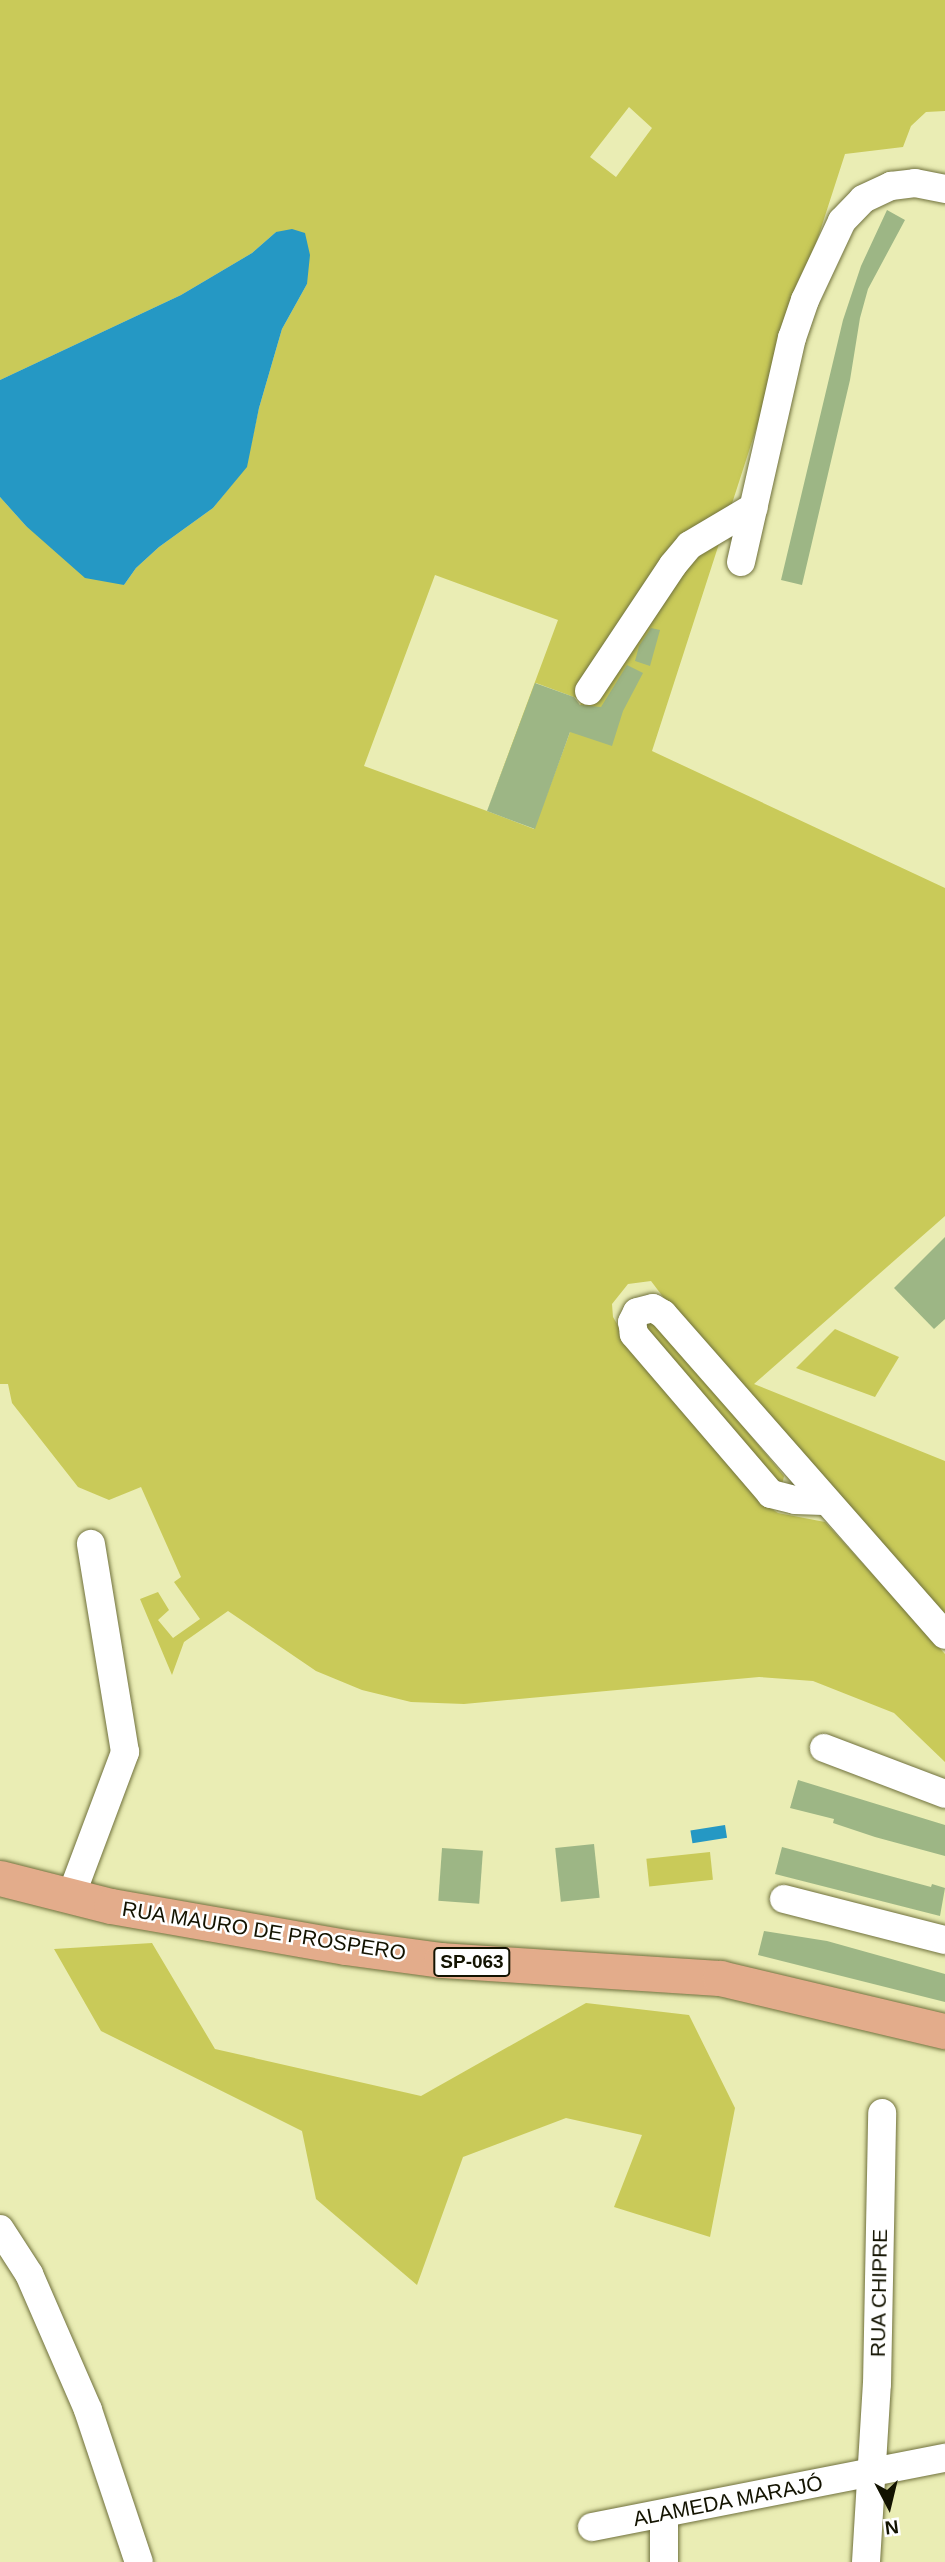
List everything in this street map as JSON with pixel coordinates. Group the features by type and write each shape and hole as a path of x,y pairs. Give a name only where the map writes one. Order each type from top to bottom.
{"main road":[{"name":"RUA MAURO DE PROSPERO","path":"0,1878 71,1896 345,1947 441,1959 720,1978 945,2031"}],"street":[{"path":"741,562 792,338 805,300 842,221 863,199 891,186 915,183 945,189"},
{"path":"589,691 673,565 690,545 754,507"},
{"path":"824,1501 795,1500 771,1494 634,1334 632,1322 637,1312 653,1308 663,1314 824,1501 945,1635"},
{"path":"71,1896 125,1752 91,1544"},
{"path":"824,1748 945,1794"},
{"path":"784,1899 945,1940"},
{"name":"RUA CHIPRE","path":"866,2562 877,2384 883,2113"},
{"path":"0,2229 29,2274 88,2410 139,2562"},
{"name":"ALAMEDA MARAJÓ","path":"592,2527 945,2458"},
{"path":"664,2514 664,2562"}],"shaded area":[{"path":"0,0 945,0 945,111 926,112 911,126 903,147 845,154 652,751 945,888 945,1216 754,1384 945,1461 945,1626 736,1393 651,1281 628,1284 612,1304 613,1317 620,1329 766,1505 778,1513 825,1522 945,1654 945,1762 894,1713 813,1681 759,1677 464,1704 411,1702 362,1690 316,1671 228,1611 184,1642 172,1675 140,1599 158,1592 169,1610 158,1620 173,1638 200,1619 174,1582 181,1577 141,1487 109,1500 78,1487 12,1403 8,1384 0,1384 0,497 26,526 124,585 136,568 159,547 213,508 246,467 259,408 282,329 307,284 276,232 252,253 181,295 0,380","holes":["629,107 652,128 616,177 590,157","435,575 558,620 487,811 364,766","536,683 582,700 534,829 487,811"]},
{"path":"650,1320 657,1322 784,1476 782,1486 645,1326"},
{"path":"835,1329 899,1357 875,1397 796,1368"},
{"path":"710,1852 713,1880 649,1887 646,1859"},
{"path":"152,1943 215,2049 421,2096 586,2003 689,2015 735,2108 710,2237 614,2207 642,2135 566,2118 463,2157 417,2285 316,2199 302,2131 101,2031 54,1949"}],"water":[{"path":"292,229 305,233 310,255 307,284 282,329 259,408 247,467 213,508 159,547 136,568 124,585 85,578 26,526 0,497 0,380 181,295 252,253 276,232"},
{"path":"725,1825 727,1838 692,1843 690,1830"}],"building":[{"path":"887,210 905,220 868,289 860,318 850,380 802,585 781,580 843,320 861,266"},
{"path":"651,628 660,630 650,666 635,661 639,646"},
{"path":"627,665 643,673 623,711 612,746 570,732 535,829 487,811 535,683 574,697 580,705 601,707"},
{"path":"945,1237 945,1319 934,1329 894,1288"},
{"path":"798,1780 945,1825 945,1856 875,1837 833,1823 834,1819 790,1808"},
{"path":"594,1844 600,1898 561,1902 555,1848"},
{"path":"782,1847 931,1887 932,1884 945,1888 940,1916 775,1874"},
{"path":"442,1848 483,1851 479,1904 438,1901"},
{"path":"764,1931 827,1941 945,1974 945,2002 758,1955"}]}
